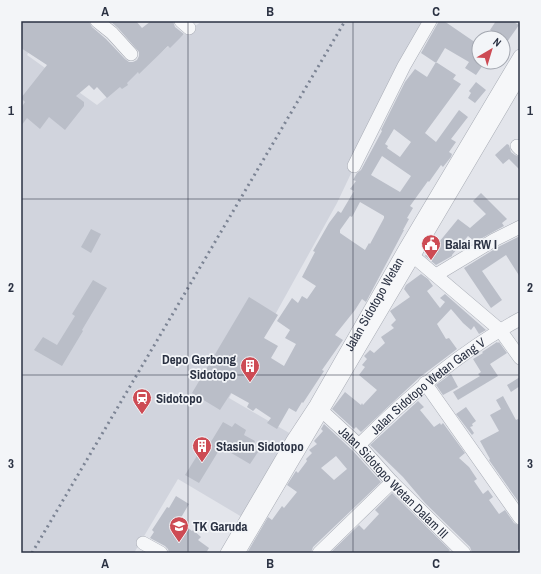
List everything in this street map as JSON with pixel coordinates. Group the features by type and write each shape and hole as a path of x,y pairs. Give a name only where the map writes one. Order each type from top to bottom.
{"street":[{"path":"97,21 112,33 131,54"},
{"path":"354,166 404,66 430,21"},
{"name":"Jalan Sidotopo Wetan","path":"238,553 322,411 520,56"},
{"name":"Jalan Sidotopo Wetan","path":"227,553 293,440 520,76"},
{"path":"436,275 494,240 520,227"},
{"path":"409,253 500,330 520,358"},
{"name":"Jalan Sidotopo Wetan Gang V","path":"359,445 425,383 500,330 520,319"},
{"path":"425,383 520,518"},
{"name":"Jalan Sidotopo Wetan Dalam III","path":"322,411 359,445 392,482 464,553"},
{"path":"319,553 392,482"},
{"path":"143,543 161,553"}],"shaded area":[{"path":"21,21 47,21 27,55 97,105 202,21 427,21 410,49 337,203 229,398 291,434 242,517 178,479 134,553 21,553"}],"building":[{"path":"21,21 89,21 92,27 129,62 137,60 139,52 110,21 136,21 142,28 151,21 173,21 175,27 184,34 170,48 168,46 139,74 138,72 127,83 128,85 122,89 120,87 107,98 97,87 94,90 89,85 76,96 84,102 84,106 65,130 49,117 40,129 27,118 21,126 21,108 25,102 21,98 47,65 21,48"},
{"path":"439,21 444,21 471,40 471,70 479,70 476,75 465,68 469,62 445,48 436,63 421,53"},
{"path":"496,21 512,21 519,25 511,36 511,30 490,30"},
{"path":"436,62 456,75 453,79 461,84 425,133 436,142 459,110 468,117 451,139 456,142 449,152 452,154 451,157 443,167 441,165 410,206 413,208 407,218 409,219 404,230 366,302 362,299 335,335 343,340 322,370 324,371 303,403 302,402 296,412 289,408 277,429 267,423 271,418 256,408 253,411 247,407 249,403 231,393 220,410 192,393 249,297 278,315 264,338 278,346 271,358 284,366 296,344 285,338 290,330 277,321 292,298 298,303 302,296 307,299 316,286 302,277 315,252 313,251 329,223 338,211 341,213 354,191 350,189 356,181 353,180 357,173 361,170 382,131 381,130 405,82 415,69 427,77","holes":["394,129 411,142 400,157 387,148 388,146 385,144","382,156 411,176 400,192 371,175","360,202 384,216 370,244 369,243 365,250 340,233 340,230 350,216 352,217"]},
{"path":"476,82 486,90 475,103 468,98 471,93 469,91"},
{"path":"507,144 509,145 511,152 520,157 520,170 509,159 503,164 495,155"},
{"path":"481,193 507,219 502,223 504,226 475,242 468,236 452,256 436,265 425,256 432,245 435,247 458,219 470,228 486,214 473,201"},
{"path":"91,229 101,234 91,253 81,247"},
{"path":"520,236 520,277 506,255 482,271 502,300 491,308 464,268 498,247"},
{"path":"421,274 428,279 433,286 427,291 440,308 445,302 440,298 445,294 486,330 479,334 474,326 471,330 451,309 437,324 446,339 449,338 457,349 420,377 361,432 356,427 354,429 332,409 345,392 363,405 377,390 359,375 365,367 362,365 367,359 364,356 370,350 374,353 385,343 381,337 394,328 391,325 396,320 390,311 410,297 404,289 406,285"},
{"path":"93,280 107,288 62,366 34,350 43,337 57,345 75,316 72,314"},
{"path":"499,342 507,353 490,364 498,376 458,400 453,392 480,376 478,374 481,372 473,359"},
{"path":"451,374 458,387 443,395 436,385"},
{"path":"520,377 520,386 511,392 507,385"},
{"path":"503,396 516,420 520,418 520,504 489,460 490,459 480,441 499,431 490,415 501,409 496,400"},
{"path":"418,401 424,407 420,410 434,427 440,423 441,425 443,423 465,453 459,458 469,467 477,479 474,481 483,494 488,490 493,497 489,500 499,514 505,510 514,523 520,526 520,548 514,553 472,553 470,547 425,503 403,477 370,445"},
{"path":"466,407 476,421 472,424 473,426 470,427 474,433 472,435 456,414"},
{"path":"223,422 232,427 235,423 246,430 244,435 255,441 253,445 260,449 250,464 221,447 199,483 185,475 205,443 209,445"},
{"path":"324,424 353,451 381,482 313,547 311,553 247,553 268,517 272,520 282,506 284,508 297,492 287,485 296,471 298,473 307,461 306,459 312,453 309,450 317,444 314,441 323,431 321,429","holes":["336,456 347,469 334,480 321,468"]},
{"path":"392,493 450,550 447,553 330,553 359,525 364,530 379,514 375,510"},
{"path":"176,496 189,504 179,521 201,537 198,540 209,548 206,553 169,553 165,546 150,538 154,532 152,530 167,507 169,508"}],"railway":[{"path":"32,553 345,21"}],"place":[{"name":"Balai RW I","path":"431,261"},
{"name":"Depo Gerbong Sidotopo","path":"250,383"},
{"name":"Sidotopo","path":"142,415"},
{"name":"Stasiun Sidotopo","path":"202,463"},
{"name":"TK Garuda","path":"179,543"}]}
